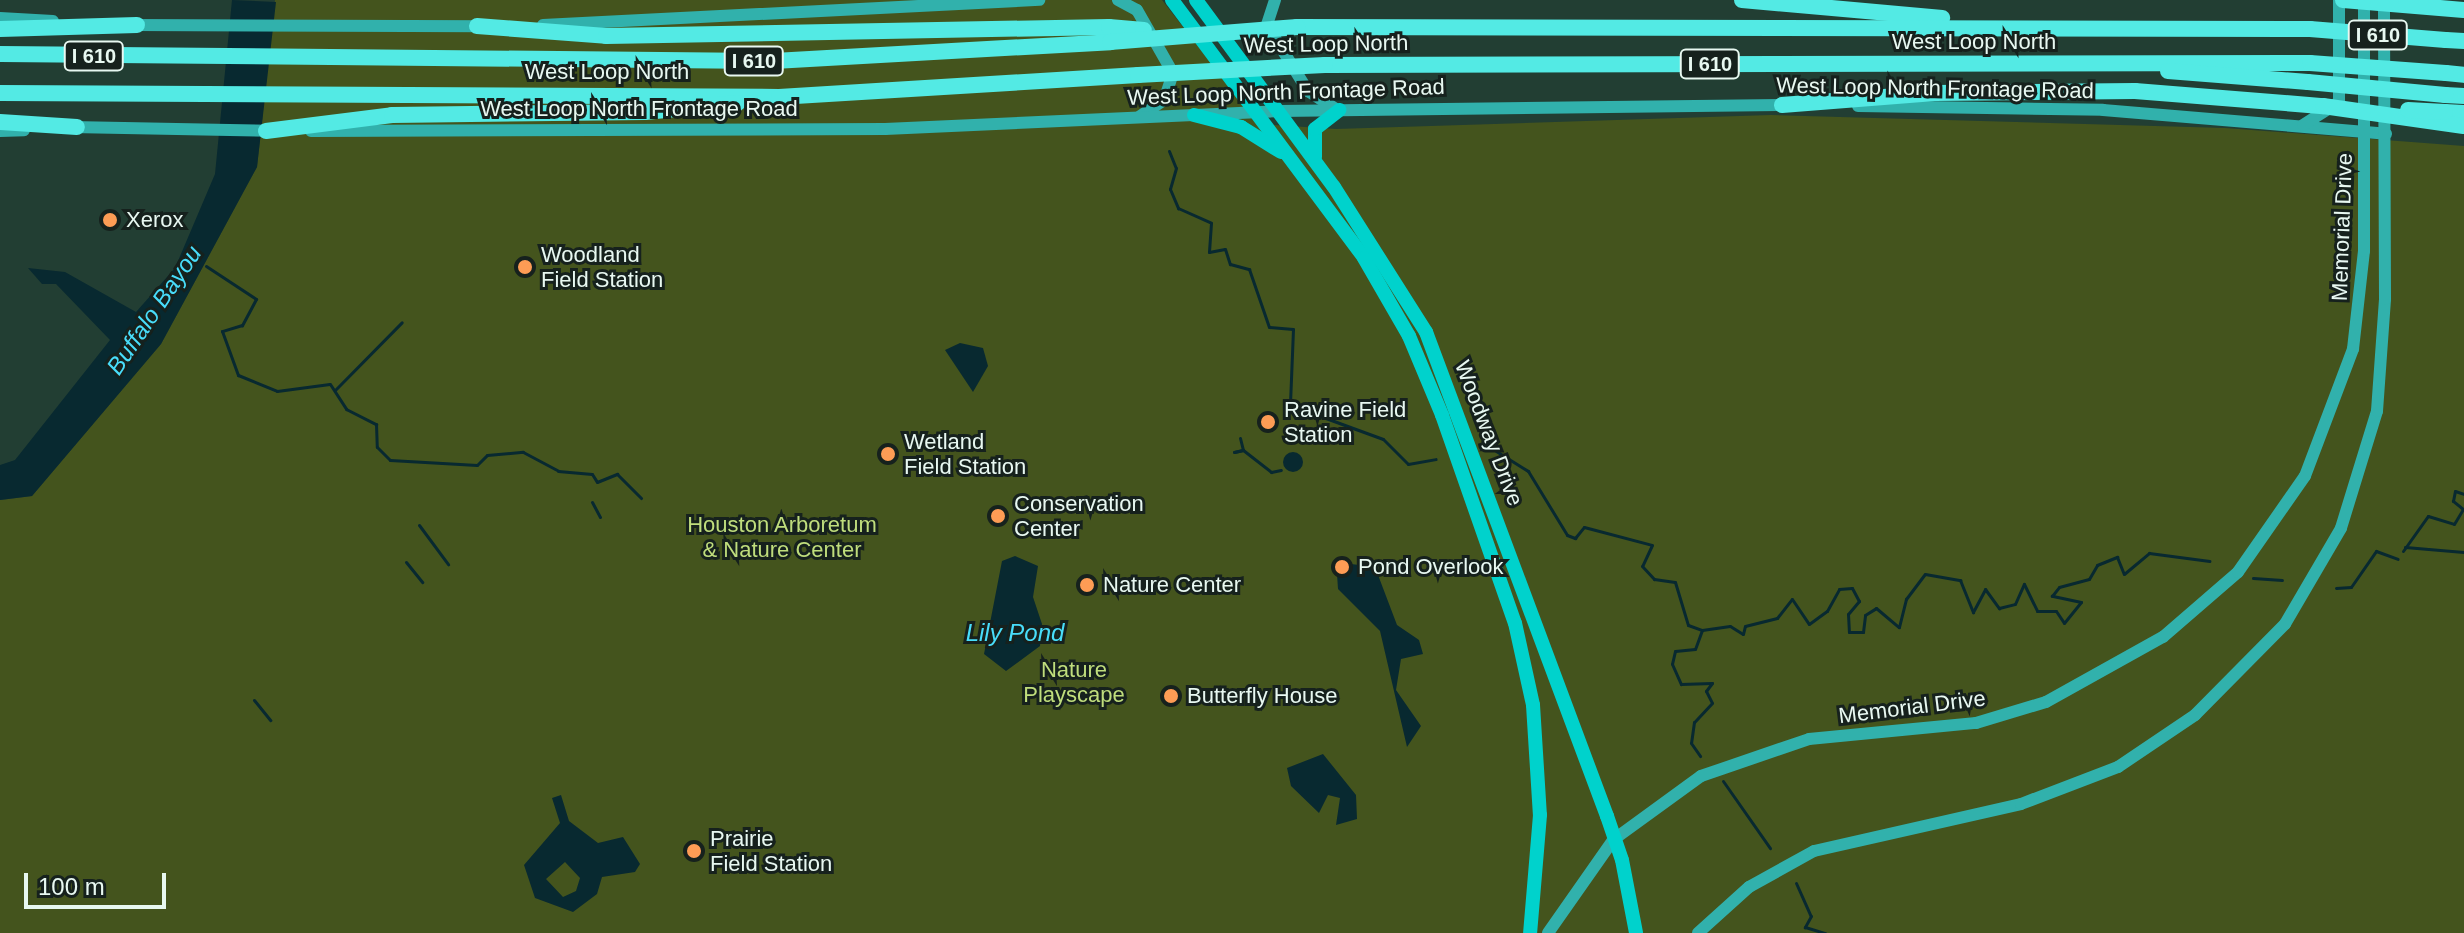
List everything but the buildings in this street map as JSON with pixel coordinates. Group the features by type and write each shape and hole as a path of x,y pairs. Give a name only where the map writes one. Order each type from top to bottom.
{"highway":[{"path":"1742,0 1892,9 1982,26"},
{"path":"2341,0 2464,10"},
{"path":"0,29 137,25"},
{"path":"477,26 606,36 1110,34"},
{"name":"West Loop North","path":"0,54 774,61 1110,34 1178,34 1297,27 2310,29 2464,41"},
{"name":"West Loop North","path":"0,93 779,97 1325,65 2310,63 2464,75"},
{"path":"2095,64 2308,82 2445,103 2464,113"},
{"path":"1782,105 1935,93 2135,91 2316,106 2464,126"},
{"path":"2316,106 2445,103 2464,96"},
{"path":"266,131 645,112 779,97"},
{"path":"0,122 77,127"}],"main road":[{"path":"0,18 187,27 398,29 1039,0"},
{"path":"1118,0 1137,10 1173,73 1164,100 1140,116"},
{"name":"Woodway Drive","path":"1172,0 1258,112 1395,307 1480,521 1533,705 1540,815 1530,933"},
{"name":"Woodway Drive","path":"1196,0 1316,162 1426,332 1607,816 1622,860 1636,933"},
{"path":"1275,0 1267,25 1308,91 1339,110 1315,129 1316,162"},
{"path":"2300,126 2339,102 2341,0"},
{"name":"Memorial Drive","path":"1548,933 1613,840 1701,776 1809,739 1976,723 2046,702 2163,637 2238,572 2305,476 2345,379 2364,271 2364,0"},
{"name":"Memorial Drive","path":"1698,933 1749,887 1814,851 2021,804 2118,767 2195,715 2285,624 2341,528 2377,411 2386,134 2384,0"},
{"name":"West Loop North Frontage Road","path":"394,123 885,129 1279,111 1782,105 2103,110 2386,134"},
{"path":"1194,115 1241,127 1288,157"},
{"path":"0,131 77,127 266,131"},
{"path":"1480,521 1496,514"}],"green space":[{"path":"275,0 1162,0 1259,124 1336,129 1771,115 2225,128 2464,146 2464,933 0,933 0,500 32,496 161,344 257,167"}],"water":[{"name":"Buffalo Bayou","path":"232,0 276,2 257,167 161,344 32,496 0,500 0,465 15,460 110,340 56,284 42,284 28,268 65,272 136,312 175,268 215,174"},
{"path":"960,343 983,348 988,366 973,392 945,350"},
{"path":"1293,452 1300,455 1303,462 1300,469 1293,472 1286,469 1283,462 1286,455"},
{"name":"Lily Pond","path":"1015,556 1038,566 1033,597 1042,624 1040,646 1006,671 984,654 1002,561"},
{"path":"1351,564 1375,567 1397,625 1419,640 1423,654 1401,659 1396,690 1421,726 1407,747 1380,631 1338,589 1337,574 1349,573"},
{"path":"1323,754 1356,795 1357,819 1336,825 1340,798 1328,795 1319,813 1291,786 1287,768"},
{"path":"561,795 569,821 598,843 623,837 640,864 635,872 602,877 597,894 573,912 535,898 524,865 560,823 552,798","holes":["565,862 580,878 576,891 563,897 546,879"]}],"waterway":[{"path":"1169,151 1176,168 1170,189 1178,208 1211,223 1209,252 1225,249 1230,264 1249,269 1269,327 1293,329 1290,405 1383,439 1408,464 1436,459"},
{"name":"Buffalo Bayou","path":"206,266 256,299 242,325 222,331 238,375 277,391 330,384 346,409 376,424 377,447 390,460 477,465 487,455 523,452 558,471 592,474 597,482 617,474 641,498"},
{"path":"335,390 402,322"},
{"path":"1240,438 1243,450 1234,452 1243,450 1271,472 1281,470"},
{"path":"1496,451 1528,471 1567,535 1575,538 1584,527 1652,545 1642,566 1654,579 1675,582 1688,625 1702,630 1695,649 1675,651 1672,664 1681,684 1712,683 1706,691 1712,703 1694,722 1691,743 1700,756"},
{"path":"2403,551 2428,516 2454,524 2463,509 2453,501 2455,491 2464,494"},
{"path":"592,502 600,517"},
{"path":"419,525 448,564"},
{"path":"2405,547 2464,552"},
{"path":"2336,588 2351,587 2376,551 2398,559"},
{"path":"1702,630 1730,626 1743,634 1745,626 1777,618 1792,599 1809,624 1827,611 1839,589 1852,588 1859,601 1848,614 1849,632 1863,632 1865,615 1876,608 1899,627 1906,599 1925,574 1960,580 1973,612 1985,589 1999,608 2015,604 2024,584 2037,611 2056,611 2064,623 2081,602 2052,596 2059,587 2089,579 2097,565 2117,557 2124,574 2149,553 2209,561"},
{"path":"406,562 422,582"},
{"path":"2253,578 2282,580"},
{"path":"254,700 270,720"},
{"path":"1723,781 1770,848"},
{"path":"1796,883 1811,916 1805,927 1825,933"}],"place":[{"name":"Xerox","path":"110,220"},
{"name":"Woodland Field Station","path":"525,267"},
{"name":"Ravine Field Station","path":"1268,422"},
{"name":"Wetland Field Station","path":"888,454"},
{"name":"Conservation Center","path":"998,516"},
{"name":"Pond Overlook","path":"1342,567"},
{"name":"Nature Center","path":"1087,585"},
{"name":"Butterfly House","path":"1171,696"},
{"name":"Prairie Field Station","path":"694,851"}],"park label":[{"name":"Houston Arboretum & Nature Center","path":"782,536"},
{"name":"Nature Playscape","path":"1074,682"}]}
